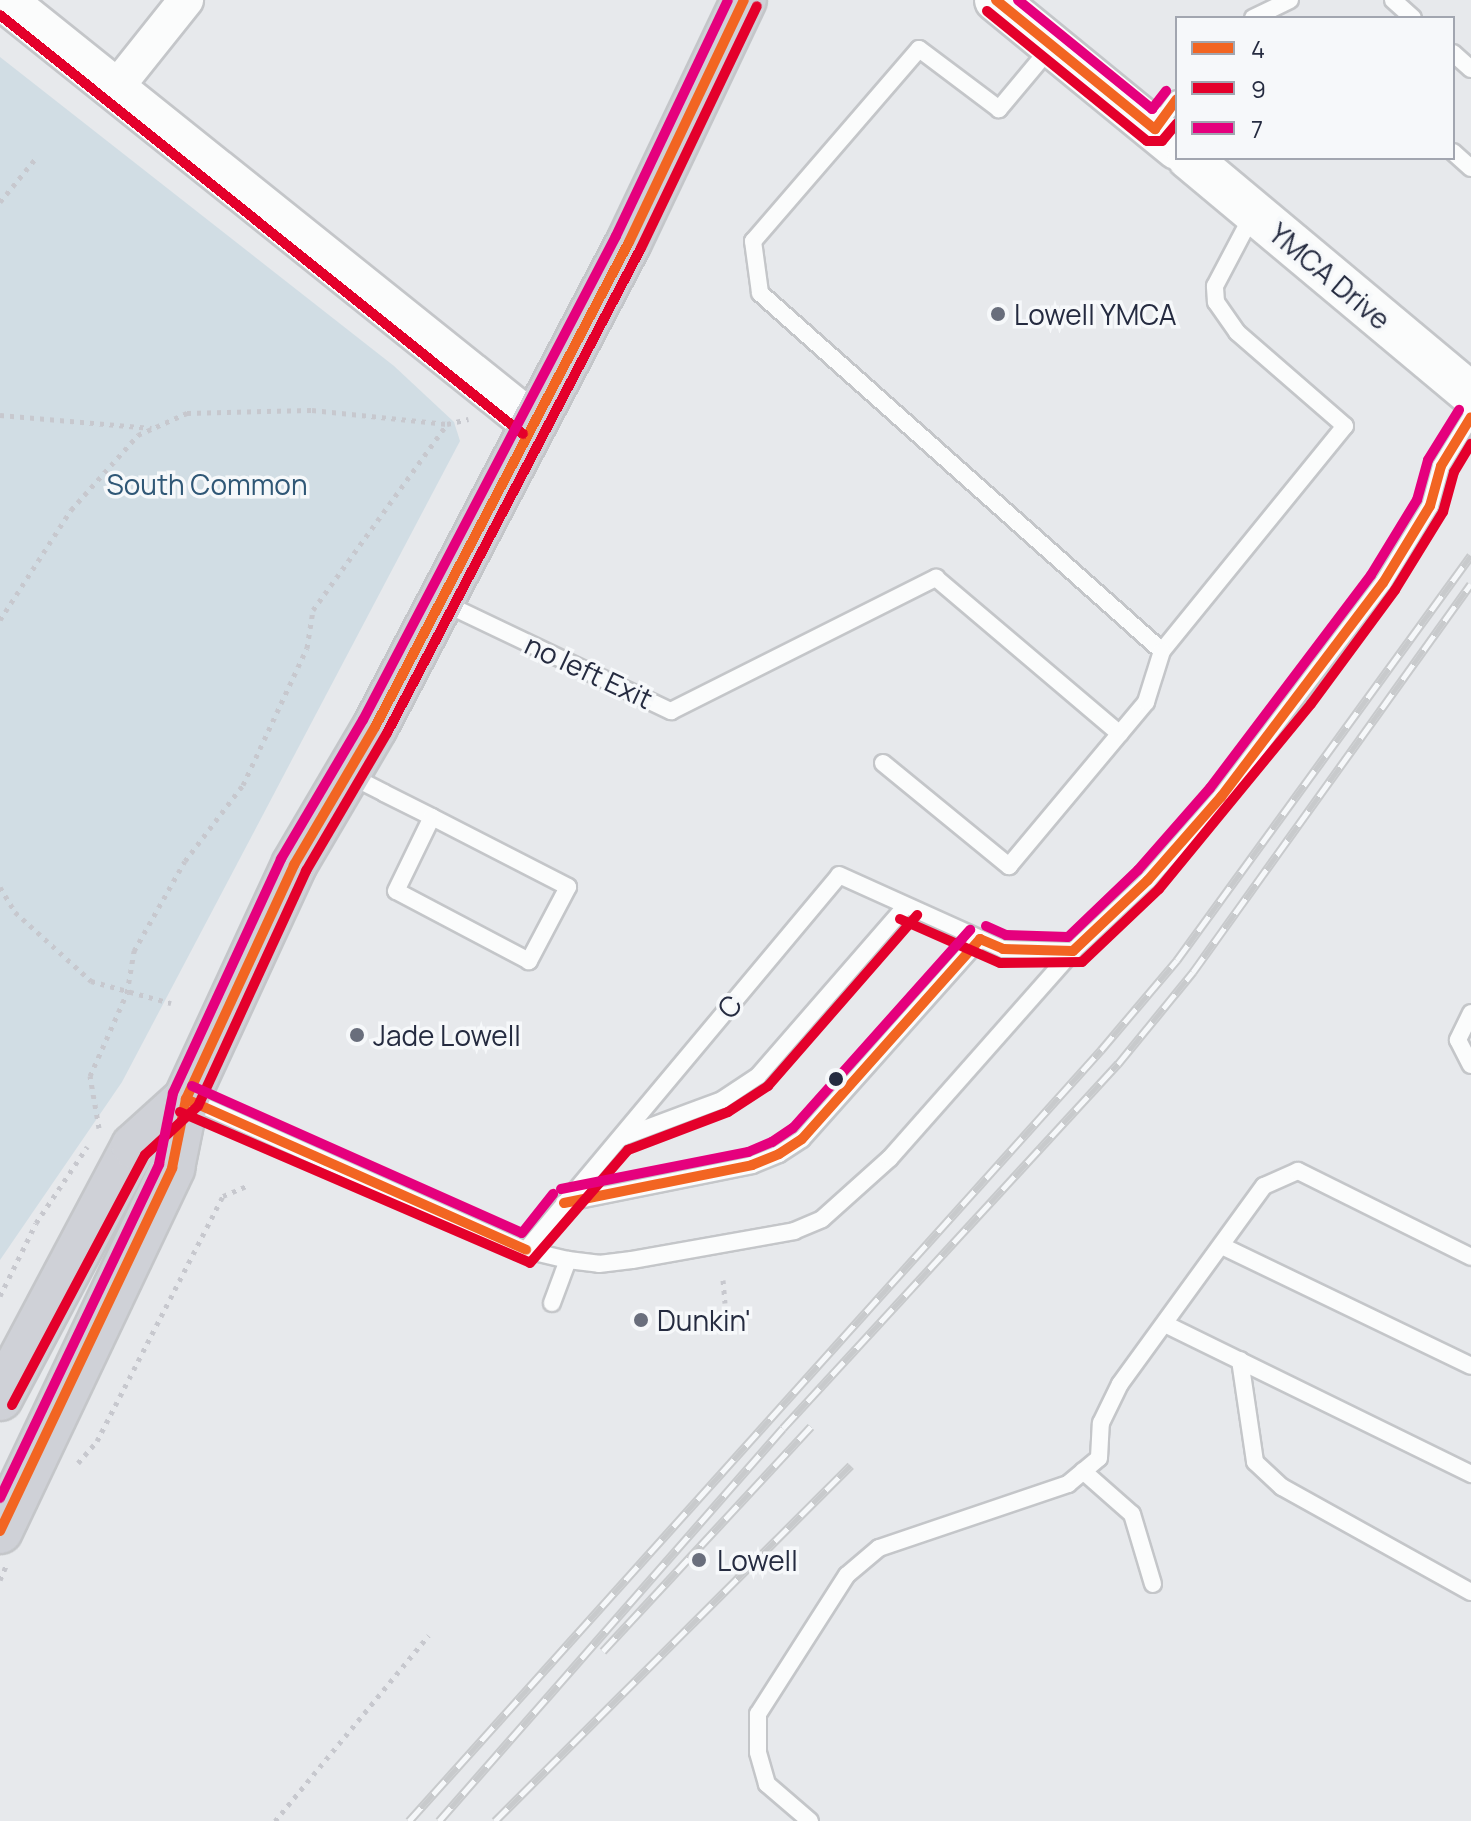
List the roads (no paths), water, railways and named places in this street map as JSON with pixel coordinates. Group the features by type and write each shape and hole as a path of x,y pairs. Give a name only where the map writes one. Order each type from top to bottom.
{"main road":[{"path":"5,1544 13,1488 172,1168 186,1099 294,865 347,774 456,609 532,423 636,228 744,0"},
{"path":"0,1398 134,1146 186,1099"}],"street":[{"path":"4,0 532,423"},
{"path":"115,89 186,0"},
{"path":"1016,6 1052,47 1170,126"},
{"name":"YMCA Drive","path":"1191,160 1466,397"}],"lane":[{"path":"1257,16 1290,0"},
{"path":"1393,0 1411,16"},
{"path":"1052,47 999,109 919,49 753,241 760,293 1162,651"},
{"path":"1455,55 1471,69"},
{"path":"1455,154 1471,168"},
{"path":"883,763 1009,866 1146,702 1162,651 1345,426 1237,332 1216,302 1215,286 1254,212"},
{"path":"186,1099 526,1250 568,1260 599,1264 632,1260 794,1231 822,1219 890,1158 1073,951 1158,868 1300,696 1383,583 1423,518 1466,397"},
{"name":"no left Exit","path":"456,609 671,711 837,631 936,578 1120,734"},
{"path":"347,774 432,817 568,887 529,961 396,891 432,817"},
{"name":"C","path":"526,1250 839,875 906,906"},
{"path":"620,1138 722,1100 758,1076 906,906 1003,949 1073,951"},
{"path":"564,1203 752,1165 779,1154 802,1139 980,939"},
{"path":"1471,1013 1458,1040 1471,1065"},
{"path":"810,1821 767,1784 758,1752 758,1714 847,1575 879,1548 1068,1484 1099,1458 1101,1423 1120,1384 1167,1325 1264,1186 1298,1171 1471,1257"},
{"path":"1222,1246 1471,1366"},
{"path":"552,1303 568,1260"},
{"path":"1167,1325 1471,1474"},
{"path":"1240,1360 1255,1462 1282,1487 1471,1592"},
{"path":"1083,1471 1132,1514 1153,1584"}],"railway":[{"path":"409,1821 1101,1050 1177,960 1471,556"},
{"path":"439,1821 783,1428 1118,1064 1193,972 1471,584"},
{"path":"603,1651 811,1426"},
{"path":"495,1821 851,1465"}],"place":[{"name":"Lowell YMCA","path":"998,314"},
{"name":"Jade Lowell","path":"357,1035"},
{"name":"Dunkin'","path":"641,1320"},
{"name":"Lowell","path":"699,1560"}],"park label":[{"name":"South Common","path":"207,484"}]}
